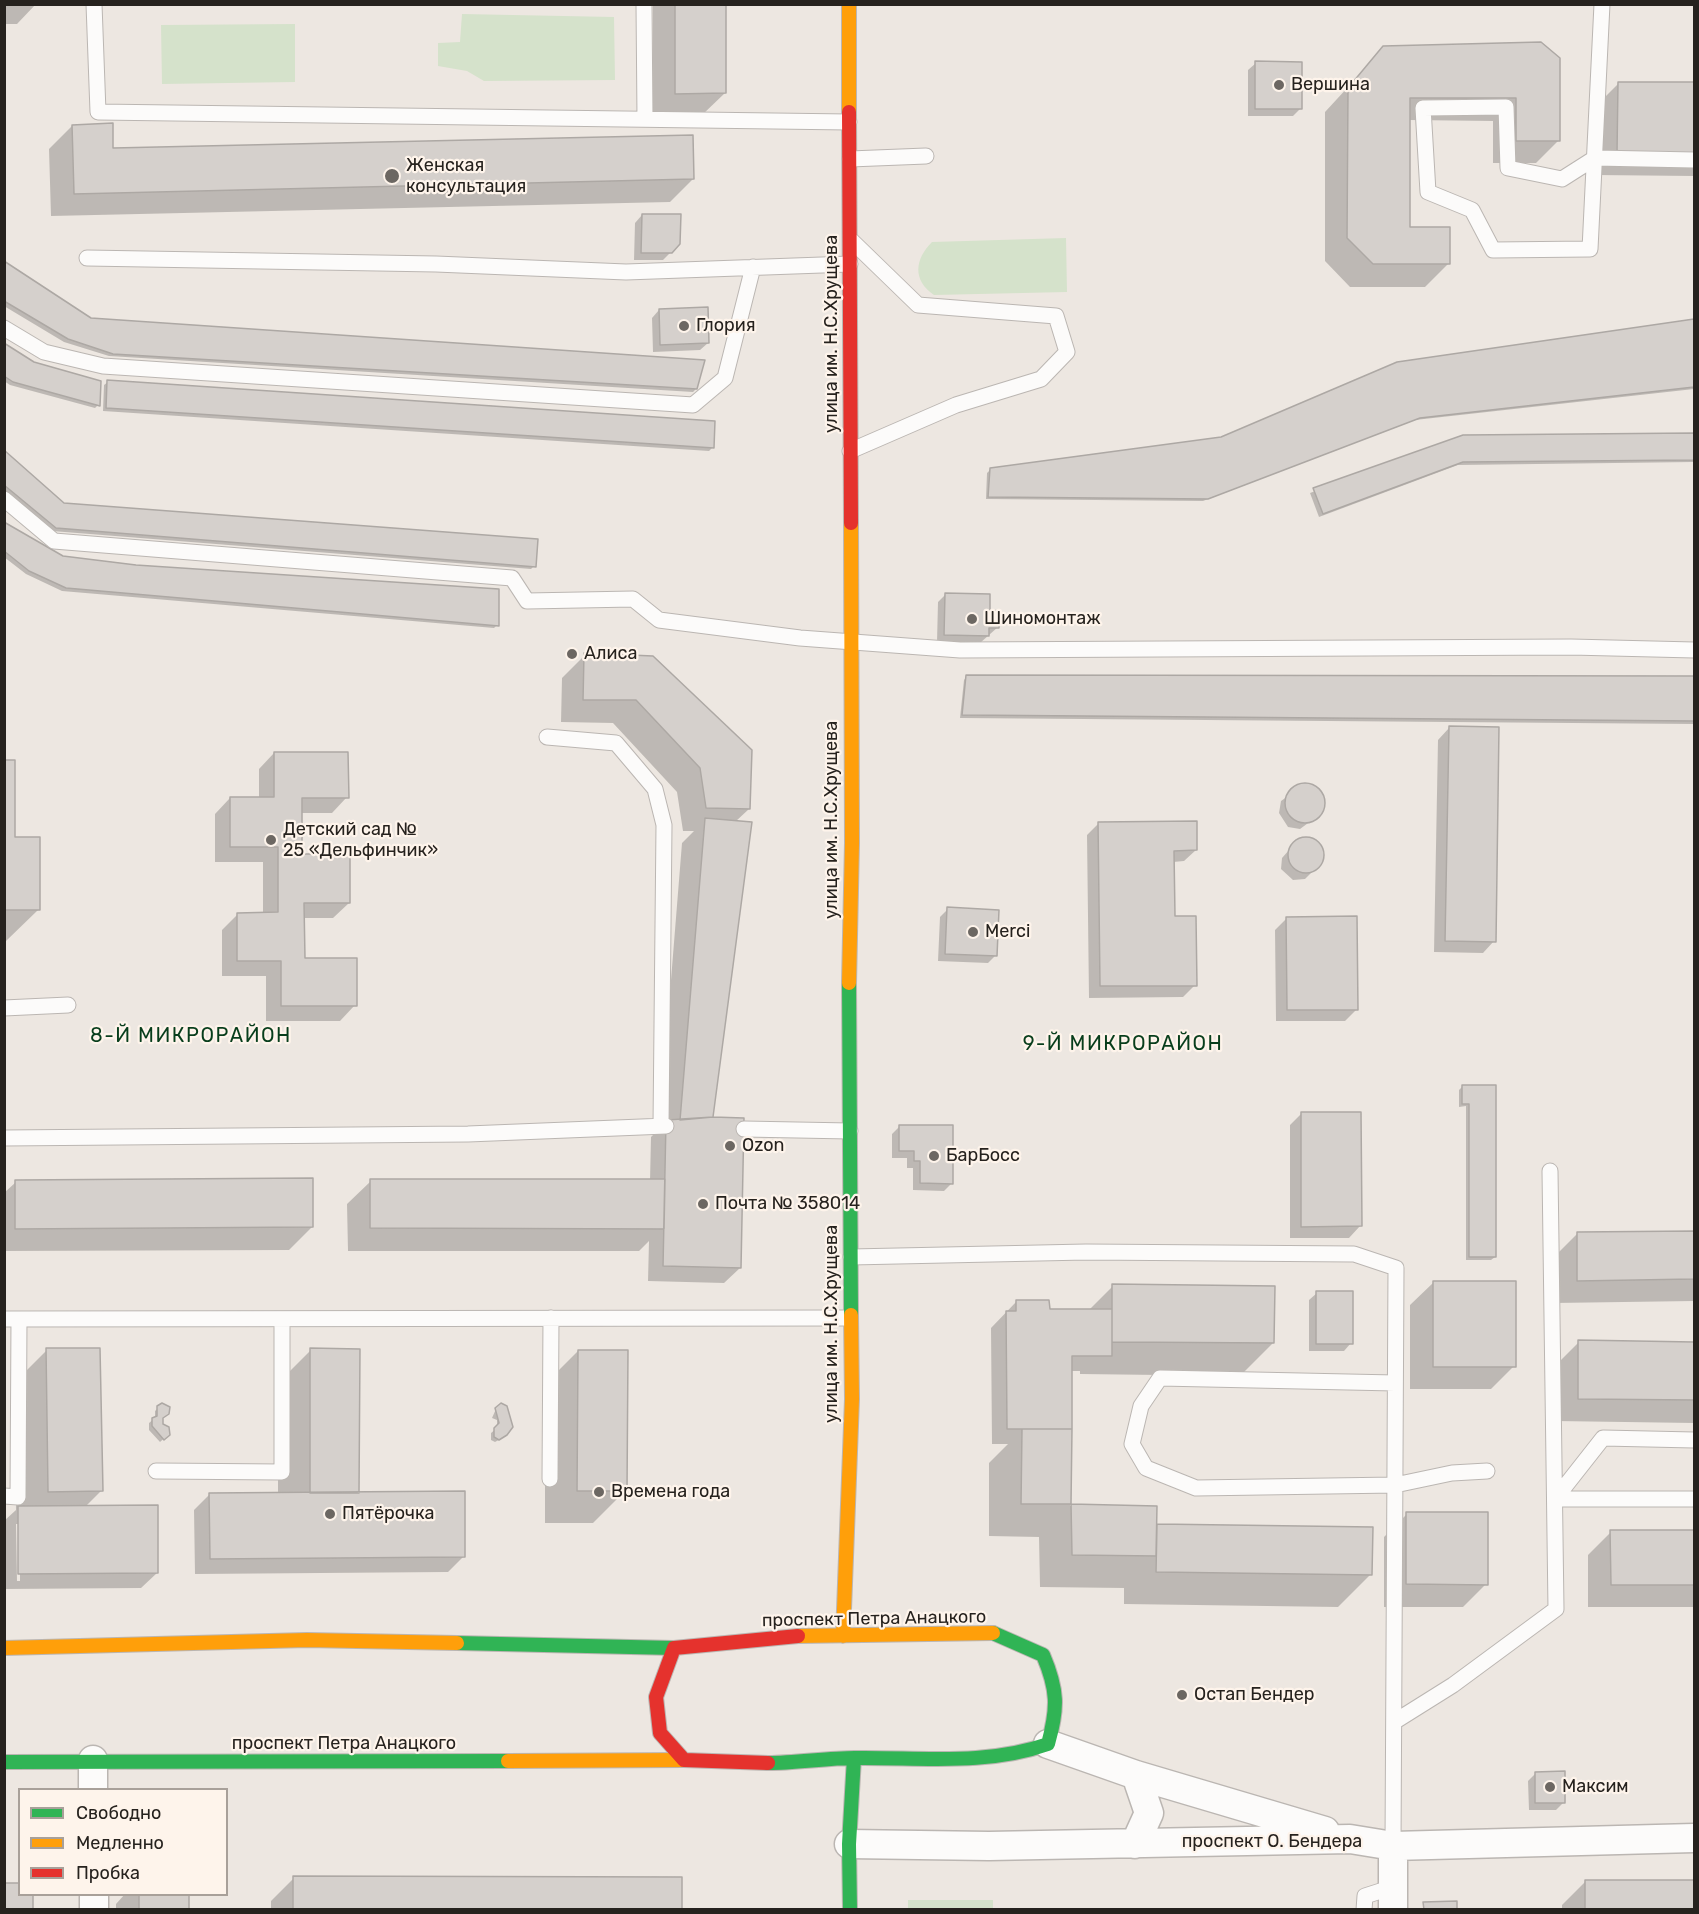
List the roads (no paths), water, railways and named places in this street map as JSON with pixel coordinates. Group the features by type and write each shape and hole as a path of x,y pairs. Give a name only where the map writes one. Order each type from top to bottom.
{"main road":[{"name":"улица им. Н.С.Хрущева","path":"843,1636 852,1399 848,1005 852,843 849,4"},
{"name":"проспект Петра Анацкого","path":"4,1648 307,1640 674,1648 761,1639 993,1633 1043,1655 1055,1682 1058,1705 1048,1744 1020,1754 968,1759 854,1758 771,1763 684,1760 4,1762"},
{"path":"674,1648 656,1697 660,1732 684,1760"},
{"path":"850,1910 849,1844 854,1758"}],"street":[{"path":"1048,1744 1136,1776 1350,1839"},
{"path":"93,1760 93,1788"},
{"path":"1135,1844 1149,1813 1136,1776"},
{"name":"проспект О. Бендера","path":"849,1844 1135,1844 1350,1839 1393,1846 1695,1838"},
{"path":"1393,1846 1393,1898"}],"lane":[{"path":"94,4 98,112 849,122"},
{"path":"644,4 645,119"},
{"path":"1602,4 1595,158 1590,249 1493,250 1472,210 1428,192 1423,108 1506,107 1508,168 1562,179 1595,158 1695,160"},
{"path":"850,159 926,156"},
{"path":"850,238 918,305 1056,316 1067,352 1041,379 956,405 850,451"},
{"path":"87,258 424,264 626,272 850,264"},
{"path":"4,328 44,352 103,366 693,405 725,378 753,267"},
{"path":"4,499 54,541 512,578 527,601 633,599 659,620 800,638 960,650 1571,647 1695,650"},
{"path":"4,1138 468,1134 664,1126 664,825 655,789 616,743 547,737"},
{"path":"4,1008 68,1005"},
{"path":"744,1129 850,1131"},
{"path":"1394,1722 1453,1685 1556,1609 1550,1171"},
{"path":"850,1257 1086,1252 1354,1254 1396,1268 1393,1846"},
{"path":"550,1479 551,1318"},
{"path":"4,1497 18,1497 12,1319 850,1318"},
{"path":"156,1471 282,1472 282,1319"},
{"path":"1395,1383 1160,1378 1141,1406 1132,1444 1146,1468 1196,1488 1395,1485 1452,1473 1487,1471"},
{"path":"1555,1499 1603,1438 1695,1440"},
{"path":"1555,1499 1695,1499"},
{"path":"1364,1910 1365,1896 1393,1898"}],"place":[{"name":"Вершина","path":"1279,85"},
{"name":"Женская консультация","path":"392,176"},
{"name":"Глория","path":"684,326"},
{"name":"Шиномонтаж","path":"972,619"},
{"name":"Алиса","path":"572,654"},
{"name":"Детский сад № 25 «Дельфинчик»","path":"271,840"},
{"name":"Merci","path":"973,932"},
{"name":"Ozon","path":"730,1146"},
{"name":"БарБосс","path":"934,1156"},
{"name":"Почта № 358014","path":"703,1204"},
{"name":"Времена года","path":"599,1492"},
{"name":"Пятёрочка","path":"330,1514"},
{"name":"Остап Бендер","path":"1182,1695"},
{"name":"Максим","path":"1550,1787"}],"district":[{"name":"8-Й МИКРОРАЙОН","path":"191,1036"},
{"name":"9-Й МИКРОРАЙОН","path":"1123,1044"}]}
